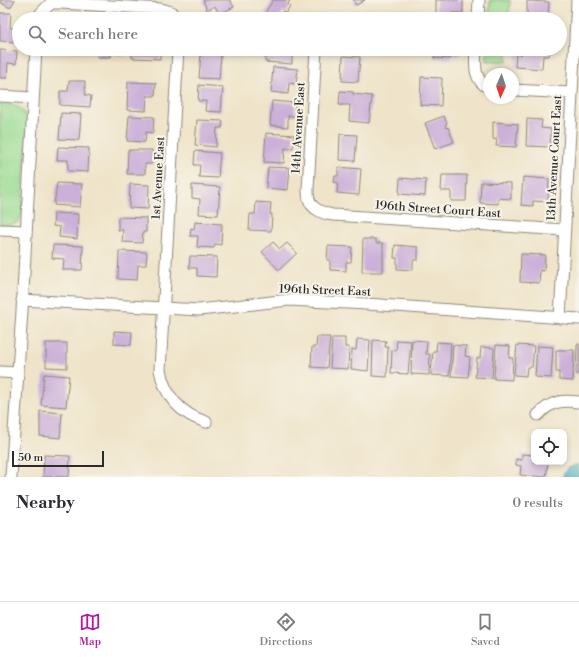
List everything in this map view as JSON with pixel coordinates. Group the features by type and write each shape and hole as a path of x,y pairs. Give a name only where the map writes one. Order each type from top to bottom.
{"street":[{"path":"478,12 479,0"},
{"name":"13th Avenue Court East","path":"560,318 577,0"},
{"path":"41,12 51,3 61,2 161,9 171,12"},
{"path":"11,477 36,56"},
{"name":"1st Avenue East","path":"178,56 160,370 164,387 173,401 188,414 206,422"},
{"name":"14th Avenue East","path":"313,207 308,200 308,189 316,56"},
{"path":"476,56 478,78 483,83"},
{"path":"519,90 571,93"},
{"path":"0,96 33,98"},
{"name":"196th Street Court East","path":"313,207 325,214 333,215 564,230"},
{"path":"0,230 25,231"},
{"name":"196th Street East","path":"22,300 199,310 289,300 579,319"},
{"path":"0,372 18,373"},
{"path":"538,414 546,406 556,402 579,402"}],"green space":[{"path":"490,0 510,0 509,12 489,12"},
{"path":"486,56 507,56 507,61 486,61"},
{"path":"0,104 17,107 23,111 28,120 22,214 19,222 11,225 0,224"}],"water":[{"path":"579,465 579,477 562,477 567,468"}],"building":[{"path":"0,0 15,0 10,8 0,2"},
{"path":"203,0 230,0 234,7 223,12 218,12 215,6 207,10"},
{"path":"273,0 290,0 288,4 290,6 287,12 266,12"},
{"path":"353,0 365,0 356,5"},
{"path":"436,0 463,0 463,12 436,12"},
{"path":"527,1 549,2 548,12 527,12"},
{"path":"0,13 11,13 10,28 12,28 12,42 0,41"},
{"path":"0,50 12,51 12,56 17,56 16,64 8,63 7,78 0,78"},
{"path":"97,56 111,56 111,57"},
{"path":"132,56 160,56 160,59 132,58"},
{"path":"201,56 221,56 219,79 199,78"},
{"path":"265,56 292,56 292,64 265,62"},
{"path":"343,56 360,57 358,82 342,81"},
{"path":"434,56 451,56 451,59 434,58"},
{"path":"516,56 543,56 542,69 515,67"},
{"path":"273,67 298,69 296,84 289,83 288,94 271,92"},
{"path":"421,77 442,78 441,106 420,105"},
{"path":"69,81 85,81 85,95 91,96 90,107 60,105 60,91 68,91"},
{"path":"128,82 156,83 155,96 147,96 146,111 127,110"},
{"path":"199,85 223,87 221,112 205,111 206,101 198,101"},
{"path":"340,91 372,96 369,123 349,121 350,105 339,105"},
{"path":"272,101 295,103 295,116 288,116 288,127 270,125"},
{"path":"61,113 81,114 79,140 59,139"},
{"path":"129,116 154,117 153,133 146,132 145,142 127,141"},
{"path":"444,116 447,124 445,125 446,128 448,127 454,142 435,149 425,123"},
{"path":"527,119 542,120 541,128 551,129 550,147 526,146"},
{"path":"197,120 223,121 222,128 217,128 216,147 195,145"},
{"path":"493,122 518,124 516,147 496,146 497,140 493,139"},
{"path":"266,133 294,135 293,148 285,148 284,163 264,162"},
{"path":"340,134 357,135 355,161 339,160"},
{"path":"58,147 89,148 88,172 68,171 68,160 57,160"},
{"path":"128,150 152,150 152,164 145,164 145,174 127,174"},
{"path":"195,151 220,153 218,178 199,177 200,165 194,165"},
{"path":"268,167 290,168 288,190 266,188"},
{"path":"338,167 361,169 359,195 337,193 338,183 334,182 335,176 338,176"},
{"path":"442,175 467,175 466,201 451,201 451,191 441,191"},
{"path":"523,177 549,179 548,202 533,201 533,206 521,205"},
{"path":"400,178 426,180 425,196 399,194"},
{"path":"481,182 511,183 511,199 498,198 498,204 480,203"},
{"path":"57,183 82,184 80,207 54,205"},
{"path":"130,184 149,185 148,209 129,208"},
{"path":"192,185 220,187 218,215 199,214 200,199 192,198"},
{"path":"256,202 271,203 271,231 249,230 250,214 255,214"},
{"path":"54,213 78,214 77,239 59,237 60,227 53,226"},
{"path":"118,217 146,218 146,232 143,232 142,243 122,242 123,230 118,230"},
{"path":"195,222 222,224 221,245 215,244 214,248 197,247 198,236 190,236 191,228 194,229"},
{"path":"363,239 376,239 376,243 383,243 383,272 362,272"},
{"path":"273,242 280,249 287,243 297,253 279,270 262,252"},
{"path":"53,245 83,246 82,270 63,270 64,259 52,258"},
{"path":"395,245 418,247 418,260 413,260 413,270 397,269 397,258 394,258"},
{"path":"328,246 352,247 351,262 346,262 346,271 330,270 330,260 327,260"},
{"path":"119,251 147,252 146,265 138,265 137,280 118,279"},
{"path":"521,254 545,255 544,271 540,270 539,283 520,282"},
{"path":"190,256 217,257 216,277 197,276 197,268 189,268"},
{"path":"114,331 132,332 131,345 114,344"},
{"path":"317,337 330,337 327,368 311,367 312,347 316,347"},
{"path":"332,338 345,338 345,347 349,347 348,369 330,368"},
{"path":"357,339 370,340 368,371 351,369 352,349 356,350"},
{"path":"373,340 386,341 385,347 388,347 387,377 372,376"},
{"path":"397,340 411,341 408,374 391,373 392,350 396,350"},
{"path":"412,340 427,341 426,354 430,354 429,375 411,374"},
{"path":"437,342 451,343 449,376 431,375 433,351 436,351"},
{"path":"46,343 67,343 67,368 46,367"},
{"path":"577,344 579,344 579,374 576,374"},
{"path":"453,345 466,346 465,356 470,357 468,377 451,376"},
{"path":"496,345 510,346 509,358 513,358 512,380 494,379"},
{"path":"517,345 534,346 532,367 527,367 526,376 514,375"},
{"path":"537,346 553,347 551,378 535,377"},
{"path":"481,347 494,348 492,378 475,377 477,358 480,358"},
{"path":"556,350 574,350 573,381 559,380 559,372 556,372"},
{"path":"44,374 69,376 66,407 41,405"},
{"path":"40,411 62,413 60,438 40,436"},
{"path":"522,454 531,455 531,465 548,465 546,477 520,475 521,466 516,465 516,459 522,460"},
{"path":"44,455 70,456 69,477 43,477"}]}
